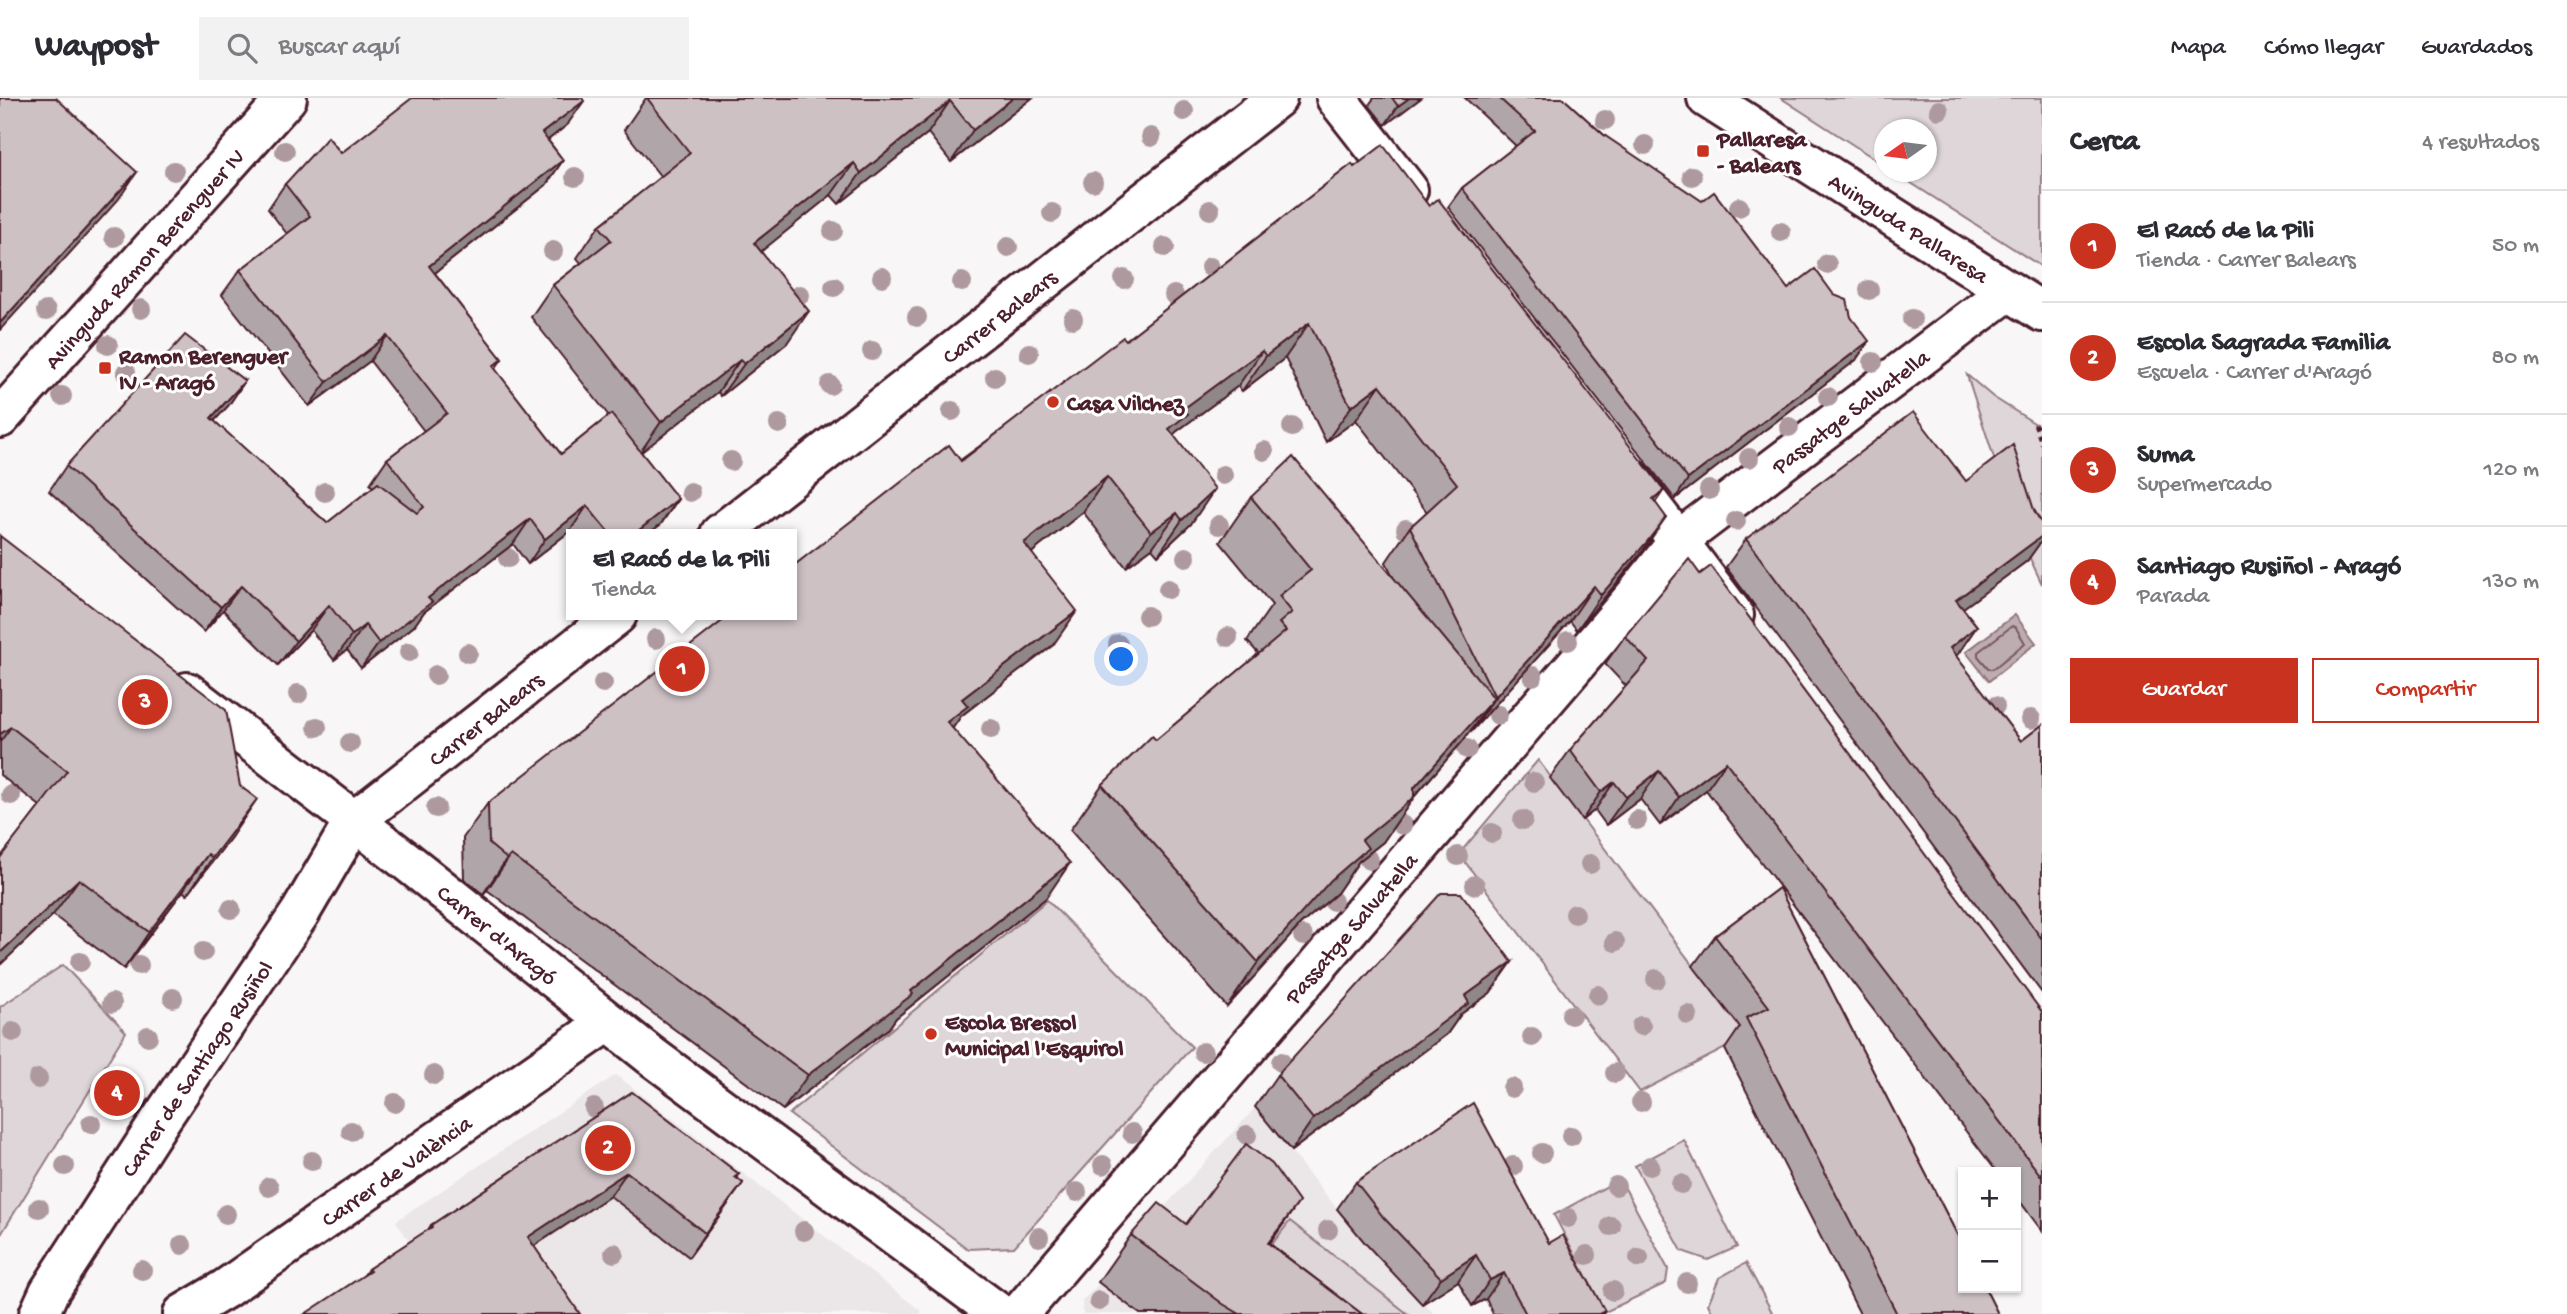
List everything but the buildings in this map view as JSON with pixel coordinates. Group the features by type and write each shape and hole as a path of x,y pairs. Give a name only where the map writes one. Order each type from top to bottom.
{"street":[{"name":"Avinguda Ramon Berenguer IV","path":"0,418 287,98"},
{"name":"Carrer Balears","path":"726,529 1277,98"},
{"path":"1336,98 1427,214"},
{"name":"Avinguda Pallaresa","path":"1707,98 2042,312"},
{"name":"Passatge Salvatella","path":"1020,1314 1685,535 2008,291"},
{"path":"1612,453 1685,535 1753,640"},
{"name":"Carrer Balears","path":"354,821 611,620"},
{"name":"Carrer d'Aragó","path":"165,675 608,1022 1000,1314"},
{"name":"Carrer de Santiago Rusiñol","path":"39,1314 49,1292 139,1153 300,913 354,821"},
{"name":"Carrer de València","path":"183,1314 247,1273 608,1022"}],"path":[{"path":"2035,424 2042,444"}],"shaded area":[{"path":"1781,98 2042,98 2042,267 1910,182 1937,182 1937,119 1874,119 1874,158"},
{"path":"1967,375 1993,397 2042,428 2042,584 2019,535"},
{"path":"1538,760 1747,1037 1640,1092 1459,854"},
{"path":"1047,900 1192,1047 1014,1247 968,1249 789,1114"},
{"path":"63,965 126,1032 0,1236 0,1007"},
{"path":"616,1075 921,1311 921,1314 435,1314 449,1303 396,1221"},
{"path":"1255,1108 1357,1233 1434,1314 1083,1314 1082,1301"},
{"path":"1684,1140 1737,1247 1708,1260 1682,1251 1635,1166"},
{"path":"1620,1179 1668,1269 1666,1283 1605,1312 1554,1215"},
{"path":"1290,1221 1408,1314 1271,1314 1238,1288"},
{"path":"1746,1263 1773,1314 1713,1314 1708,1304 1719,1278"}],"water":[{"path":"2015,615 2036,643 1989,681 1966,652"}],"place":[{"name":"Pallaresa - Balears","path":"1703,151"},
{"name":"Ramon Berenguer IV - Aragó","path":"105,368"},
{"name":"Casa Vilchez","path":"1053,402"},
{"name":"El Racó de la Pili","path":"682,669"},
{"name":"Suma","path":"145,702"},
{"name":"Escola Bressol Municipal l'Esquirol","path":"931,1034"},
{"name":"Santiago Rusiñol - Aragó","path":"117,1093"},
{"name":"Escola Sagrada Familia","path":"608,1148"}]}
